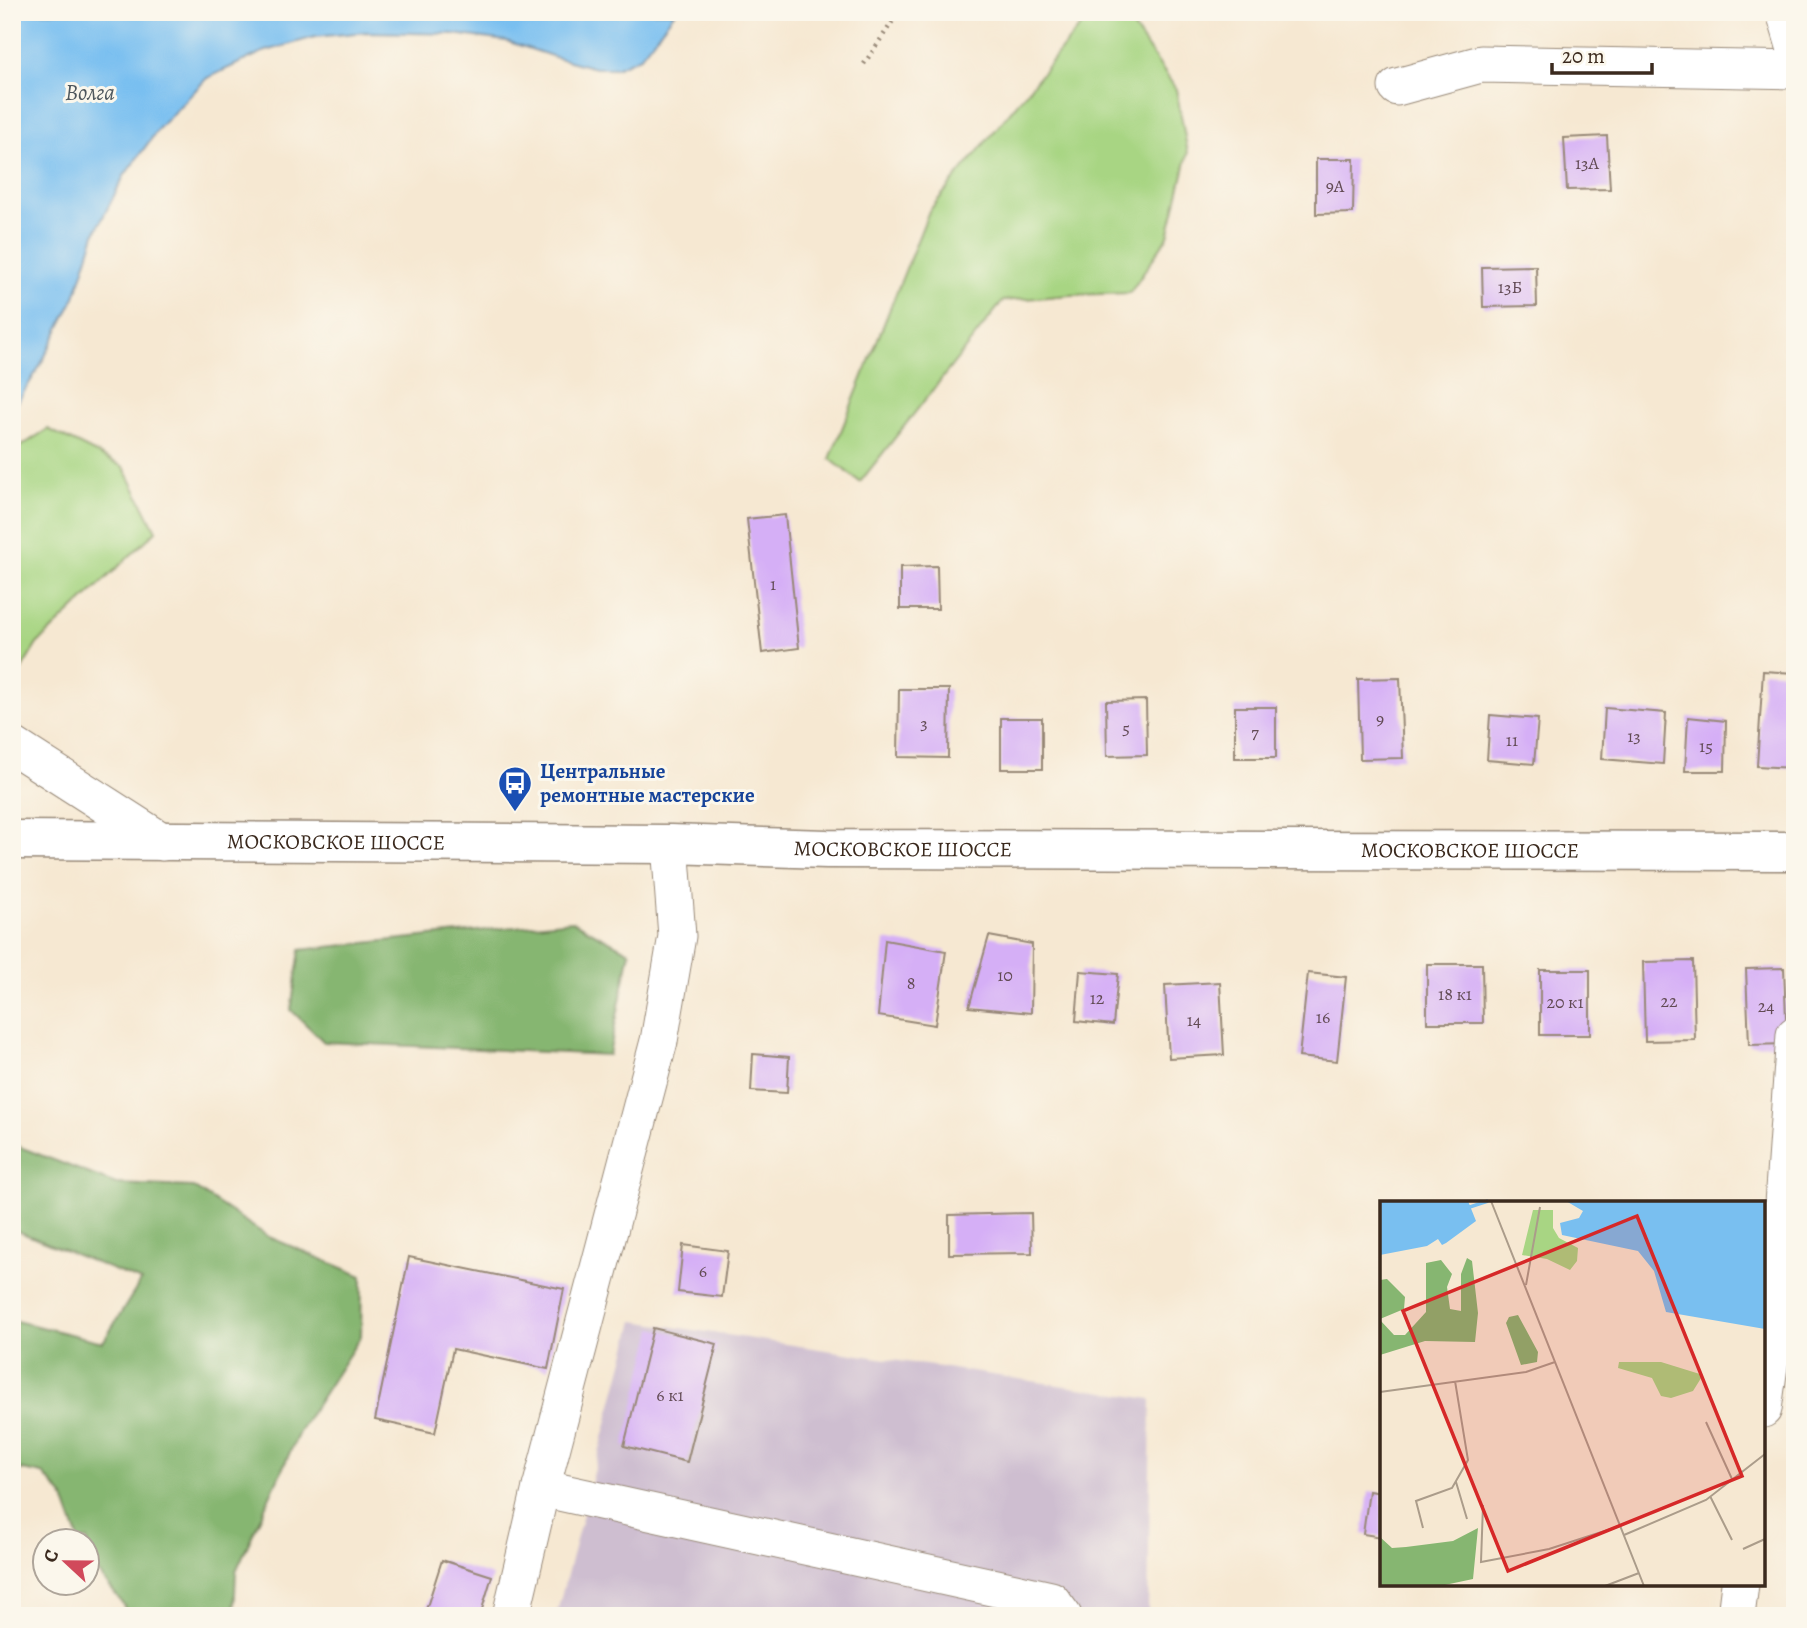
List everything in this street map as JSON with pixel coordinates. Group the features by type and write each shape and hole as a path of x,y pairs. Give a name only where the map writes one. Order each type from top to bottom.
{"main road":[{"name":"МОСКОВСКОЕ ШОССЕ","path":"12,840 670,844 827,849 1795,851"}],"street":[{"path":"1785,12 1795,46"},
{"path":"1397,87 1481,64 1795,70"},
{"path":"12,745 163,842"},
{"path":"511,1616 541,1488 659,1041 677,936 670,844"},
{"path":"1765,1395 1774,1330 1795,1034"},
{"path":"541,1488 1051,1600 1063,1616"},
{"path":"1736,1616 1740,1586"}],"path":[{"path":"864,64 898,12"}],"shaded area":[{"path":"634,1321 1151,1399 1148,1616 556,1616"}],"green space":[{"path":"1092,12 1123,12 1176,89 1188,153 1168,236 1130,293 1003,301 860,482 830,459 929,211"},
{"path":"48,429 124,467 156,531 37,644 12,685 12,452"},
{"path":"572,921 630,952 609,1055 324,1042 291,1010 300,950"},
{"path":"12,1144 116,1184 193,1187 269,1237 362,1276 361,1336 300,1430 236,1571 234,1616 128,1616 123,1604 102,1577 102,1526 74,1526 63,1496 43,1474 12,1468 12,1320 103,1342 141,1281 12,1229"}],"water":[{"name":"Волга","path":"12,12 675,12 640,57 616,68 595,68 506,41 453,34 366,32 315,37 263,52 207,78 160,127 124,176 96,231 75,297 40,366 12,411"}],"building":[{"path":"1607,136 1610,189 1567,190 1564,138"},
{"path":"1316,159 1354,159 1353,213 1316,214"},
{"path":"1536,266 1537,306 1483,307 1482,267"},
{"path":"785,515 799,648 762,653 747,519"},
{"path":"937,566 938,609 900,609 900,567"},
{"path":"1763,671 1795,673 1795,768 1757,766"},
{"path":"1400,678 1403,758 1360,759 1358,679"},
{"path":"899,689 949,689 948,758 898,757"},
{"path":"1146,700 1147,755 1107,756 1106,701"},
{"path":"1235,707 1276,707 1276,758 1235,758"},
{"path":"1605,708 1666,713 1663,764 1602,759"},
{"path":"1490,715 1538,719 1534,764 1487,760"},
{"path":"1688,717 1726,721 1725,771 1685,771"},
{"path":"1001,718 1042,718 1042,769 1001,769"},
{"path":"989,936 1032,944 1031,1013 969,1007"},
{"path":"885,940 946,951 935,1025 878,1016"},
{"path":"1693,961 1695,1040 1645,1041 1643,962"},
{"path":"1427,964 1482,964 1483,1023 1427,1023"},
{"path":"1784,968 1787,1044 1749,1045 1746,969"},
{"path":"1540,970 1590,970 1590,1035 1540,1035"},
{"path":"1080,971 1118,974 1113,1025 1076,1021"},
{"path":"1308,973 1346,977 1337,1061 1299,1057"},
{"path":"1220,982 1224,1055 1169,1058 1165,985"},
{"path":"753,1054 789,1057 787,1093 751,1091"},
{"path":"1031,1213 1032,1253 949,1254 949,1215"},
{"path":"683,1245 728,1251 722,1297 678,1292"},
{"path":"409,1257 564,1289 548,1369 453,1349 435,1433 375,1420"},
{"path":"653,1328 717,1344 687,1462 624,1446"},
{"path":"1369,1491 1380,1493 1380,1537 1363,1534"},
{"path":"442,1560 492,1576 480,1616 424,1616"}],"place":[{"name":"Центральные ремонтные мастерские","path":"515,813"}]}
